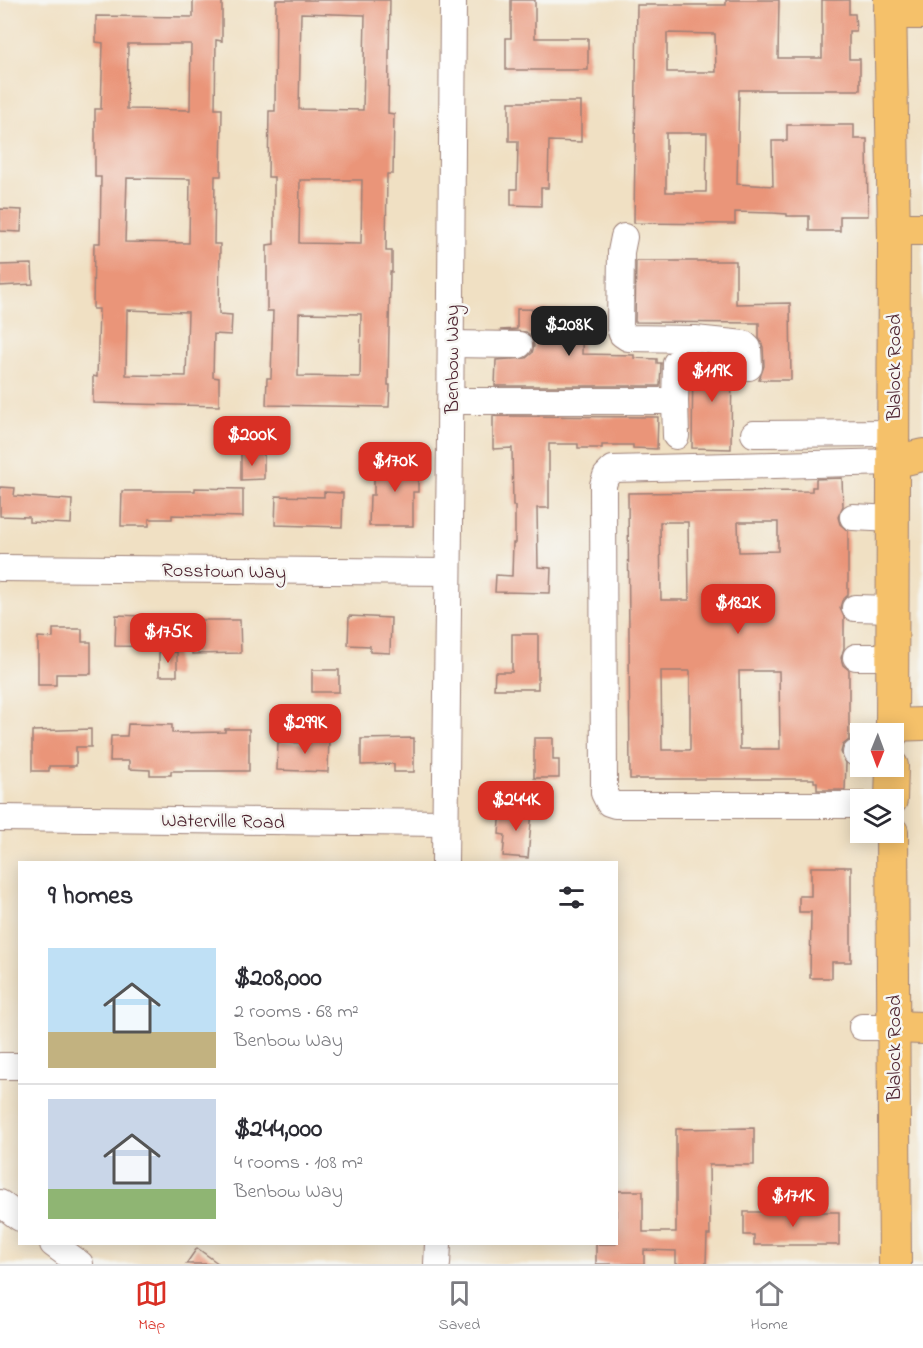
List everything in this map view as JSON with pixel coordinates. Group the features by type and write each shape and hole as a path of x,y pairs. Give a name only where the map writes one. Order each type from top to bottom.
{"main road":[{"path":"890,7 923,13"},
{"name":"Blalock Road","path":"890,7 908,229 903,450 893,519 892,723"},
{"path":"904,727 923,724"},
{"name":"Blalock Road","path":"892,843 908,1028 895,1264"}],"street":[{"name":"Benbow Way","path":"445,861 453,0"},
{"path":"624,237 621,252 620,328 622,334 628,338 695,339 744,344 748,348 749,367"},
{"path":"451,344 519,345"},
{"path":"676,363 676,436"},
{"path":"451,400 675,401"},
{"path":"754,434 903,450"},
{"path":"850,805 615,806 609,803 604,793 603,485 606,476 613,469 903,450"},
{"path":"853,517 893,519"},
{"name":"Rosstown Way","path":"0,568 448,572"},
{"path":"855,608 892,609"},
{"path":"856,657 892,657"},
{"name":"Waterville Road","path":"0,818 445,823"},
{"path":"862,1027 908,1028"},
{"path":"0,1066 18,1066"},
{"path":"0,1203 18,1216"},
{"path":"54,1245 80,1264"},
{"path":"437,1264 438,1245"}],"building":[{"path":"193,0 222,0 222,41 216,40 215,109 222,109 221,176 215,176 214,244 220,244 219,314 232,315 231,335 214,334 213,377 219,378 219,406 93,403 93,376 97,377 99,309 93,309 94,243 100,243 101,177 95,177 95,109 101,109 103,43 96,42 96,16 193,17","holes":["128,44 191,44 190,110 127,109","127,178 190,179 189,243 125,242","127,310 188,312 186,376 126,375"]},
{"path":"276,0 390,0 388,113 394,114 393,174 387,174 386,251 392,251 389,407 266,405 267,378 271,378 273,311 267,311 267,245 274,244 274,177 268,177 269,111 275,111","holes":["301,13 365,15 363,110 299,109","300,180 362,180 361,244 299,243","299,313 361,314 360,377 298,376"]},
{"path":"511,0 535,0 535,38 588,38 588,70 506,70 506,38 511,38"},
{"path":"726,0 779,0 778,58 822,58 822,0 849,0 849,14 855,14 856,31 849,31 849,59 860,59 860,90 739,90 737,184 773,186 772,141 787,141 787,125 854,125 854,139 867,139 868,216 840,216 840,231 809,231 809,216 787,216 787,214 773,213 735,212 735,224 634,223 637,5 726,5","holes":["667,33 715,34 716,72 667,72","666,133 707,133 706,192 666,192"]},
{"path":"509,102 581,102 581,142 549,141 548,188 541,188 541,206 511,205 511,189 517,189 518,141 509,141"},
{"path":"0,209 22,210 21,232 0,231"},
{"path":"636,261 736,261 736,304 790,303 791,380 759,380 764,366 759,323 635,322"},
{"path":"32,264 33,284 0,286 0,265"},
{"path":"517,309 583,310 582,354 634,355 634,358 657,359 657,363 661,363 660,386 495,386 496,360 526,358 532,353 534,346 532,338 526,332 500,330 517,329"},
{"path":"693,356 732,358 731,449 692,448"},
{"path":"493,416 658,417 657,449 633,448 633,445 578,448 578,444 549,444 549,508 537,508 538,567 551,568 550,593 495,592 496,575 512,576 515,506 513,506 512,448 493,449"},
{"path":"241,453 264,454 264,479 241,480"},
{"path":"392,453 418,454 418,492 413,492 413,526 369,526 370,495 374,495 374,474 391,474"},
{"path":"842,478 843,506 838,517 840,524 848,531 848,595 842,601 840,608 844,617 844,648 841,658 843,665 849,670 849,740 843,745 841,752 846,763 845,790 817,790 817,782 814,782 814,779 630,779 628,493 812,491 812,487 816,487 816,479","holes":["660,522 688,522 689,600 661,600","738,522 778,522 778,551 739,552","661,671 690,671 690,750 662,750","739,671 779,671 780,749 740,749"]},
{"path":"0,487 15,488 14,496 72,500 71,524 29,522 29,517 0,516"},
{"path":"195,488 243,489 243,517 172,515 172,519 149,519 149,526 121,526 122,491 195,491"},
{"path":"324,492 343,493 342,527 275,525 276,496 324,497"},
{"path":"116,615 142,616 142,622 166,622 165,647 115,646"},
{"path":"349,616 391,618 390,653 370,652 370,646 348,645"},
{"path":"191,620 240,620 241,653 192,654"},
{"path":"53,629 82,629 82,642 91,642 91,674 56,674 56,685 38,685 38,637 53,638"},
{"path":"512,634 538,634 538,689 494,689 495,672 512,672"},
{"path":"159,652 177,652 177,676 159,676"},
{"path":"312,670 339,670 339,692 312,692"},
{"path":"128,724 172,725 172,733 249,729 249,771 171,771 171,775 150,775 150,770 129,769 129,761 110,761 111,736 127,736"},
{"path":"91,729 91,747 76,747 76,766 49,766 49,771 32,771 32,731"},
{"path":"310,735 329,736 328,772 277,770 278,742 310,743"},
{"path":"414,738 414,772 394,772 394,764 361,765 361,739"},
{"path":"534,738 553,738 553,760 559,760 559,778 534,778"},
{"path":"501,809 532,811 528,858 503,856 505,835 499,834"},
{"path":"811,867 851,867 851,962 832,962 832,978 810,978 811,912 799,912 799,896 811,896"},
{"path":"754,1128 754,1165 709,1165 710,1235 707,1235 706,1264 676,1264 676,1251 644,1250 644,1264 596,1264 596,1245 618,1245 618,1191 643,1191 643,1232 676,1232 676,1129"},
{"path":"744,1212 839,1212 839,1245 754,1245 754,1235 744,1235"},
{"path":"197,1248 219,1264 186,1264"}]}
